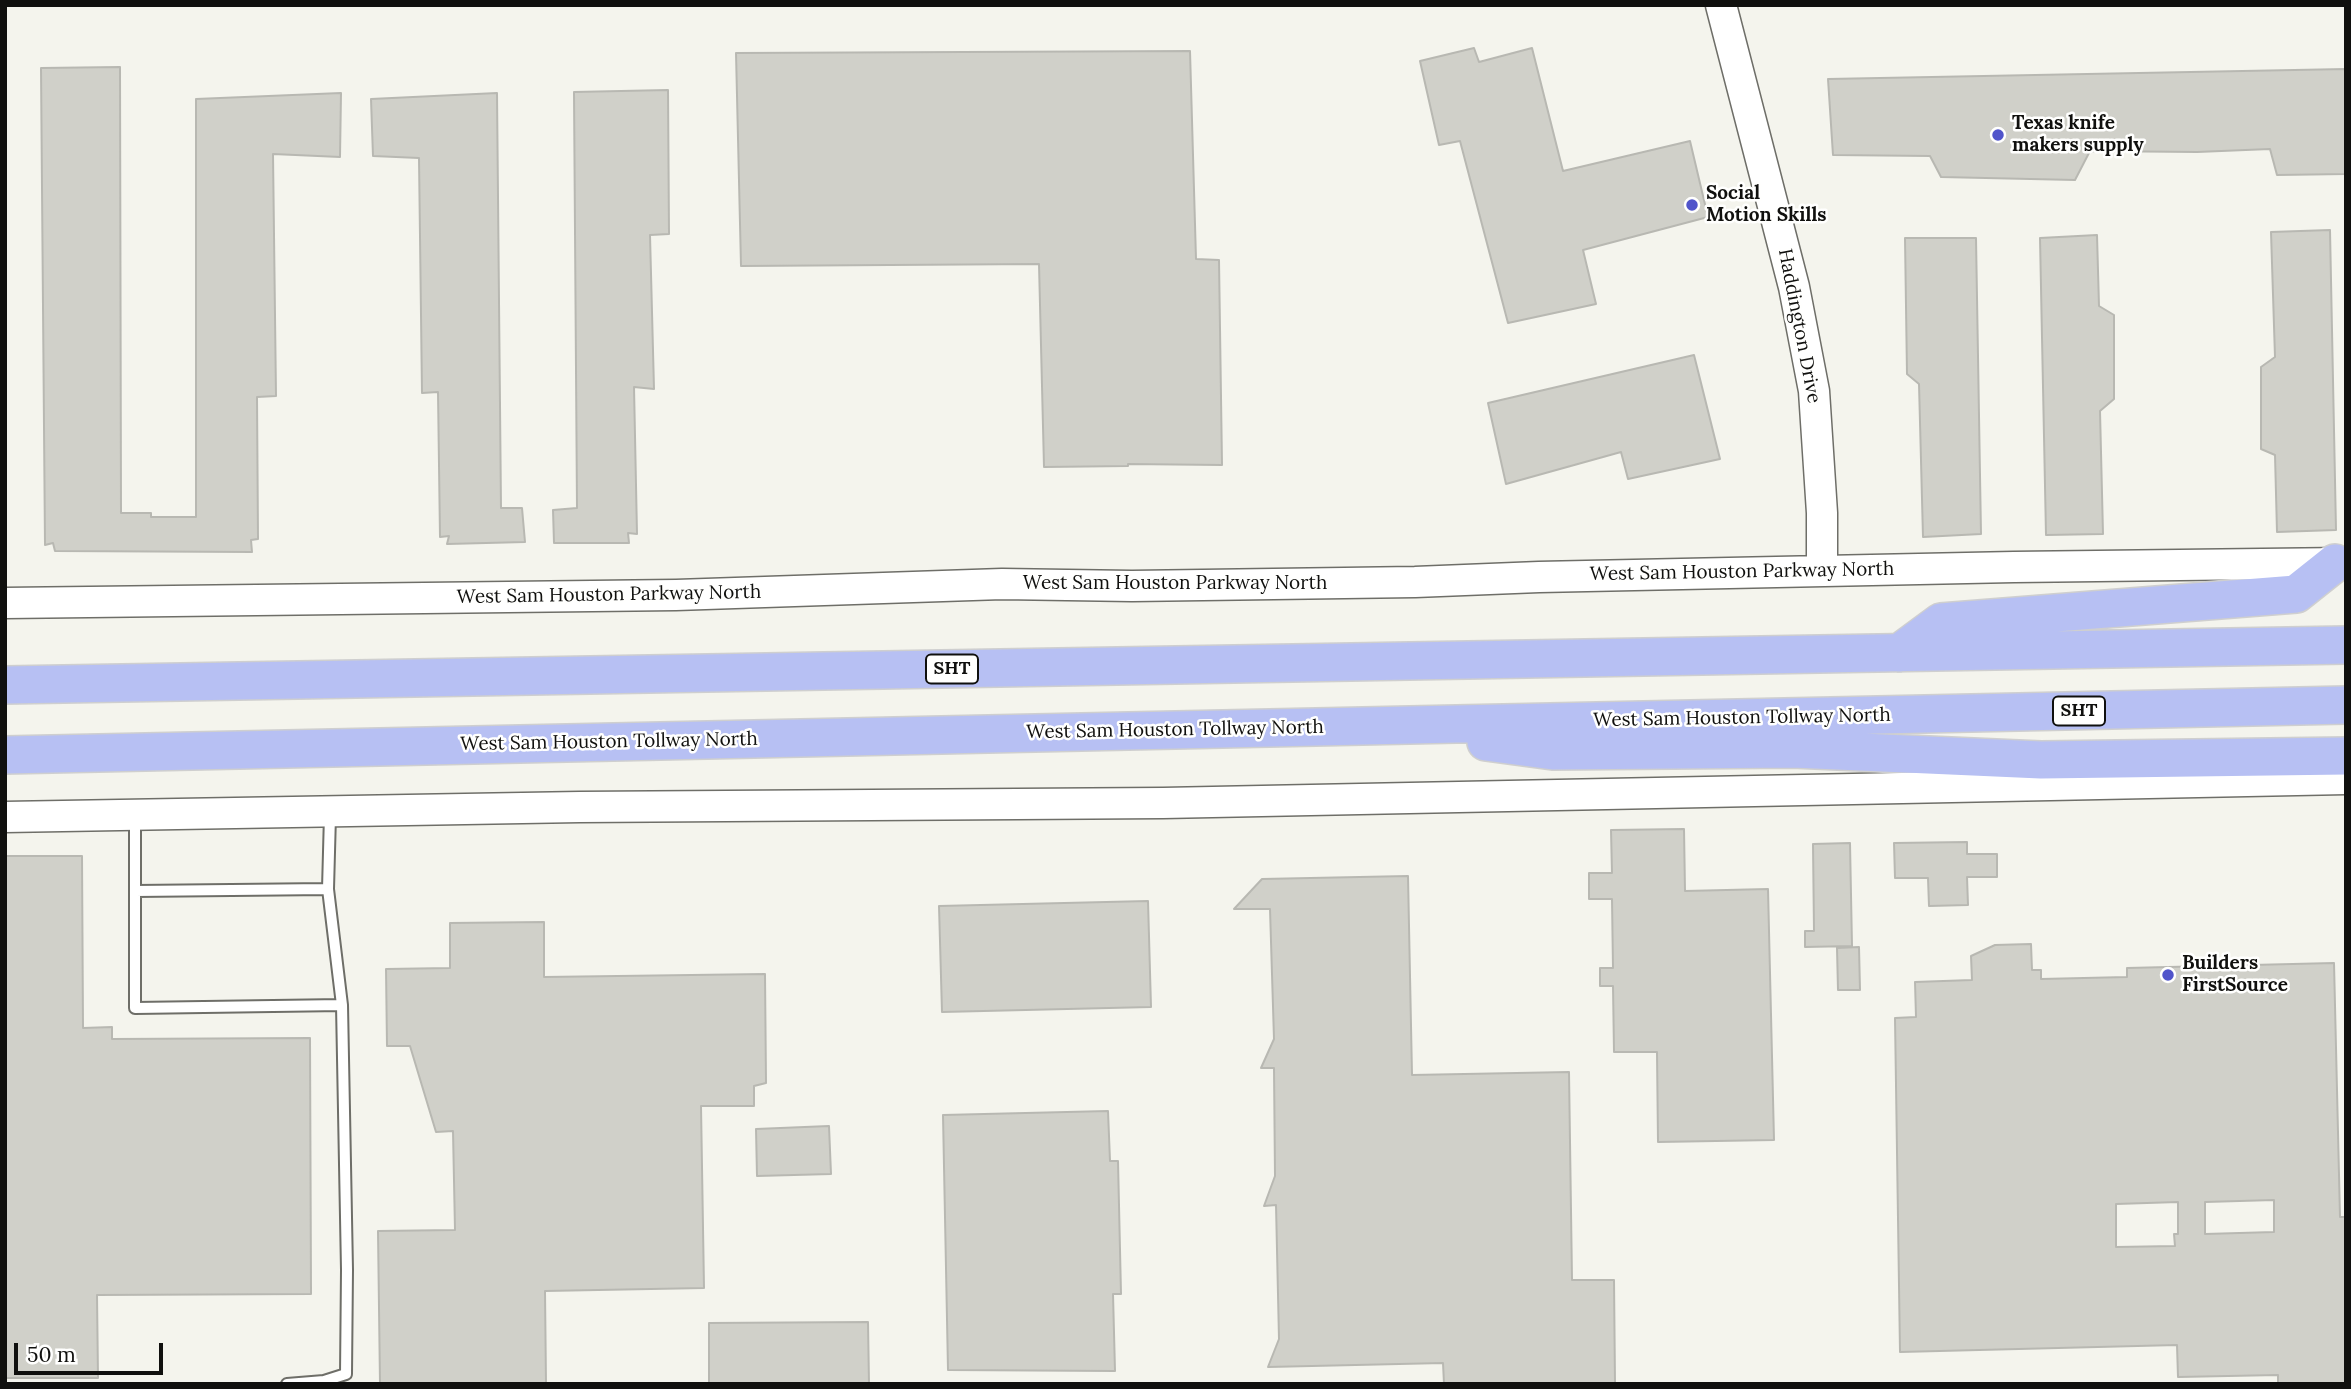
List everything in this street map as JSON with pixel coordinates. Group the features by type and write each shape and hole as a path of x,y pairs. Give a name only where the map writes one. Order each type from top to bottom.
{"highway":[{"path":"1899,653 1941,622 2296,594 2341,563"},
{"name":"SHT","path":"5,685 2346,645"},
{"name":"West Sam Houston Tollway North","path":"5,755 2346,705"},
{"path":"1353,726 1553,751 1793,749 2041,760 2346,756"}],"main road":[{"name":"Haddington Drive","path":"1721,5 1794,287 1814,391 1822,513 1822,571"},
{"name":"West Sam Houston Parkway North","path":"5,603 676,595 1002,584 1132,586 1415,582 1822,571 2341,563"},
{"path":"5,817 580,807 1163,803 2346,779"}],"lane":[{"path":"287,1384 346,1379 342,1005 328,889 330,812"},
{"path":"135,815 135,1008 342,1005"},
{"path":"135,891 328,889"}],"building":[{"path":"1474,48 1479,62 1532,48 1563,171 1690,141 1708,217 1583,250 1596,304 1508,323 1460,141 1439,145 1420,61"},
{"path":"1190,51 1196,259 1219,260 1222,465 1044,467 1039,264 741,266 736,53"},
{"path":"120,67 121,513 151,513 151,517 196,517 196,99 341,93 340,157 273,154 276,396 257,397 258,539 251,540 252,552 55,551 53,543 45,545 41,68"},
{"path":"2346,69 2346,174 2277,175 2270,149 2197,152 2090,151 2075,180 1941,177 1930,156 1833,155 1828,79"},
{"path":"668,90 669,234 650,235 654,389 634,387 637,534 628,533 629,543 554,543 553,510 577,508 574,92"},
{"path":"497,93 501,508 522,508 525,542 447,544 449,536 440,537 438,392 422,393 419,158 373,156 371,99"},
{"path":"2330,230 2336,530 2277,532 2275,455 2261,449 2261,367 2275,357 2271,232"},
{"path":"2097,235 2099,306 2114,315 2114,399 2100,411 2103,534 2046,535 2040,238"},
{"path":"1905,238 1976,238 1981,534 1923,537 1919,384 1907,374"},
{"path":"1694,355 1720,459 1628,479 1621,452 1506,484 1488,403"},
{"path":"1684,829 1685,891 1768,889 1774,1140 1658,1142 1657,1052 1614,1052 1613,986 1600,986 1600,968 1613,968 1612,899 1589,899 1589,873 1612,873 1611,830"},
{"path":"1967,842 1967,854 1997,854 1997,877 1967,877 1968,905 1929,906 1928,878 1895,878 1894,843"},
{"path":"1850,843 1852,946 1805,947 1805,931 1814,931 1813,844"},
{"path":"5,856 82,856 83,1028 112,1027 112,1039 310,1038 311,1294 97,1295 98,1378 5,1378"},
{"path":"1408,876 1412,1075 1569,1072 1572,1280 1614,1280 1615,1384 1444,1384 1443,1363 1268,1367 1279,1339 1276,1205 1264,1206 1275,1176 1274,1068 1261,1068 1274,1039 1270,909 1234,909 1262,879"},
{"path":"1148,901 1151,1007 942,1012 939,906"},
{"path":"544,922 544,977 765,974 766,1083 754,1086 754,1106 701,1106 704,1288 545,1291 546,1384 380,1384 378,1231 455,1230 453,1131 436,1132 410,1046 387,1046 386,969 450,968 450,923"},
{"path":"2031,944 2032,970 2041,970 2041,979 2127,977 2127,968 2334,963 2340,1217 2346,1217 2346,1384 2278,1383 2278,1375 2178,1377 2177,1345 1900,1352 1895,1018 1916,1017 1915,982 1972,980 1971,956 1995,945","holes":["2274,1200 2274,1232 2205,1234 2205,1202","2178,1202 2178,1234 2174,1234 2175,1246 2116,1247 2116,1204"]},
{"path":"1859,947 1860,990 1838,990 1837,948"},
{"path":"1108,1111 1110,1161 1118,1161 1121,1294 1113,1294 1115,1371 948,1370 943,1115"},
{"path":"829,1126 831,1174 757,1176 756,1129"},
{"path":"868,1322 869,1384 709,1384 709,1323"}],"place":[{"name":"Texas knife makers supply","path":"1998,135"},
{"name":"Social Motion Skills","path":"1692,205"},
{"name":"Builders FirstSource","path":"2168,975"}]}
